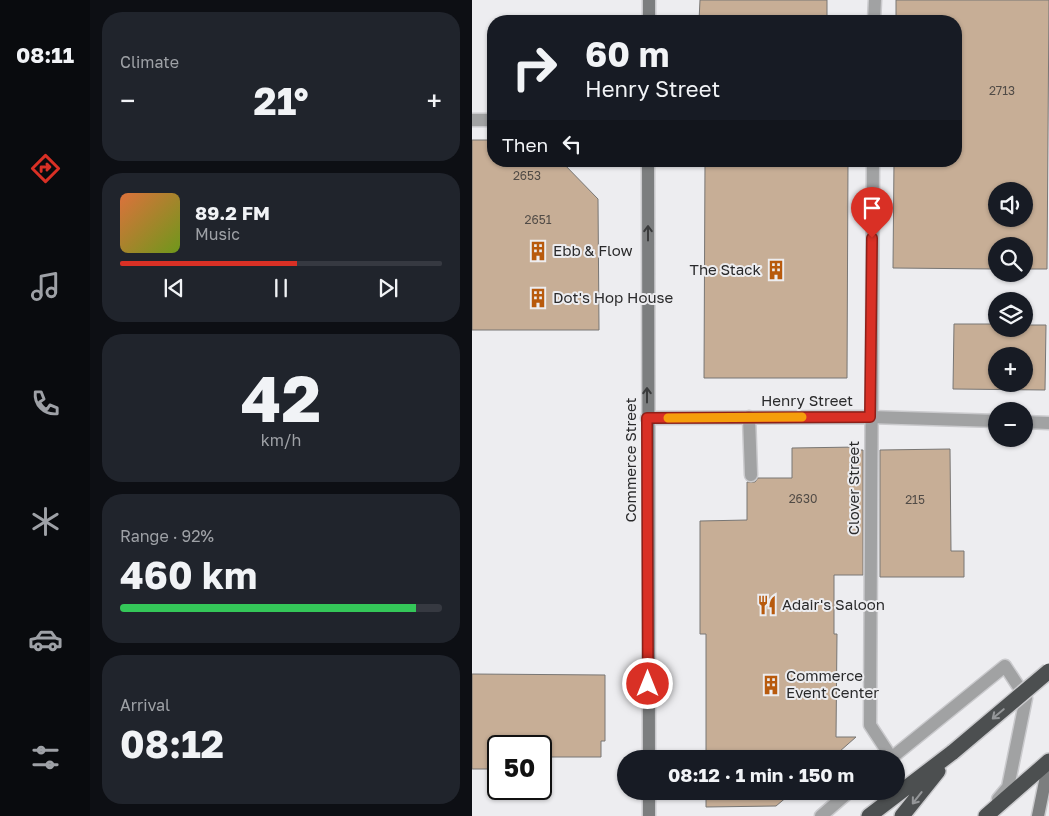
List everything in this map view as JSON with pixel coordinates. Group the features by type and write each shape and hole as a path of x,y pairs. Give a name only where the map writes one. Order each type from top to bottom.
{"highway":[{"path":"870,816 953,752 1048,671"},
{"path":"902,816 953,752"},
{"path":"985,816 1048,762"}],"main road":[{"path":"649,0 649,15"},
{"name":"Commerce Street","path":"648,167 649,750"},
{"path":"1038,816 1048,762"},
{"path":"649,800 649,816"}],"street":[{"path":"874,15 875,0"},
{"path":"472,120 487,120"},
{"name":"Clover Street","path":"873,167 870,417 870,725 885,750"},
{"path":"749,417 751,475"},
{"name":"Henry Street","path":"647,418 870,417 988,422"},
{"path":"1033,422 1048,423"},
{"path":"900,750 1005,666 1026,698 1008,787 985,816"},
{"path":"820,816 839,800"}],"building":[{"path":"700,0 827,0 827,15 699,15"},
{"path":"896,0 1049,0 1047,269 1033,269 1033,237 988,237 988,269 893,268 894,167 962,167 962,15 896,15"},
{"path":"472,140 487,140 487,167 567,167 598,199 599,330 472,330"},
{"name":"The Stack","path":"705,167 848,167 847,378 704,378"},
{"path":"954,324 988,324 988,337 1033,337 1033,325 1046,325 1045,390 1033,390 1033,347 988,347 988,389 953,389"},
{"path":"858,447 858,450 863,450 863,575 834,575 834,634 837,634 836,737 856,737 841,750 706,750 706,634 700,634 700,521 747,520 747,482 755,482 758,478 792,478 792,448"},
{"path":"950,449 951,551 964,551 964,577 880,577 880,450"},
{"path":"472,674 605,675 605,741 601,741 601,757 552,757 552,735 487,735 487,769 472,769"},
{"path":"706,800 783,800 776,806 706,807"}],"slow traffic":[{"path":"668,418 802,417"}],"place":[{"name":"Ebb & Flow","path":"538,251"},
{"name":"The Stack","path":"776,270"},
{"name":"Dot's Hop House","path":"538,298"},
{"name":"Adair's Saloon","path":"767,605"},
{"name":"Commerce Event Center","path":"771,685"}],"route":[{"path":"648,684 647,418 870,417 872,238"}]}
